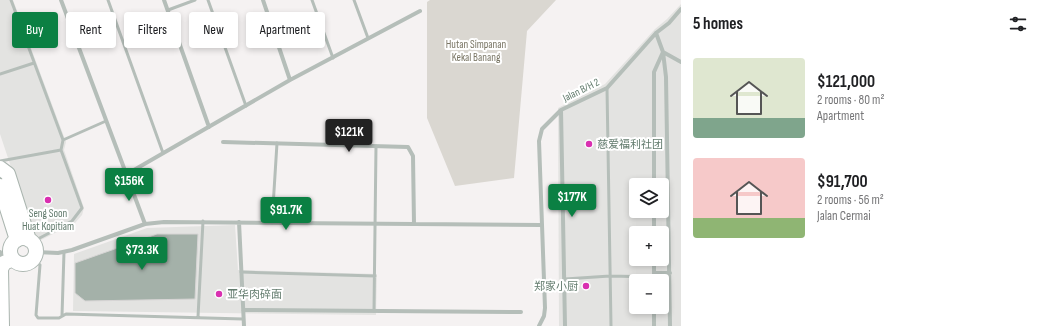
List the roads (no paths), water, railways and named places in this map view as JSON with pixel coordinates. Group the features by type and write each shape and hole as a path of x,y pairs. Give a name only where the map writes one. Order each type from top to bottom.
{"street":[{"path":"61,0 145,224"},
{"path":"164,0 209,127"},
{"path":"263,0 290,80"},
{"name":"Jalan B/H 2","path":"539,326 544,316 545,308 540,135 542,129 562,110 607,88 656,33 681,9"},
{"path":"127,174 290,80 420,11"},
{"path":"656,33 663,52 666,77 670,326"},
{"path":"663,52 681,62"},
{"path":"654,178 654,72 663,52"},
{"path":"562,110 565,326"},
{"path":"223,142 408,147 411,149 413,156 414,224"},
{"path":"0,167 8,174 30,247 23,264 4,262"},
{"path":"0,186 30,247"},
{"path":"2,326 1,312 4,262 11,249 30,247 64,252 80,248 145,224 203,221 542,225"},
{"path":"239,222 244,326"},
{"path":"666,274 670,273"},
{"path":"243,310 521,312"},
{"path":"654,314 654,326"}],"lane":[{"path":"11,0 63,140 61,150 82,208 72,221 30,247 40,265 37,316 52,318 66,314 243,319"},
{"path":"108,0 163,153"},
{"path":"168,10 195,0"},
{"path":"208,0 246,106"},
{"path":"312,0 332,58"},
{"path":"354,0 368,38"},
{"path":"0,74 34,63"},
{"path":"607,88 611,326"},
{"path":"63,140 106,120"},
{"path":"272,222 277,143"},
{"path":"374,311 376,146"},
{"path":"0,161 61,150"},
{"path":"198,317 203,221"},
{"path":"62,316 64,252"},
{"path":"241,272 374,276"},
{"path":"565,279 629,276"}],"place":[{"name":"慈爱福利社团","path":"589,144"},
{"name":"Seng Soon Huat Kopitiam","path":"48,200"},
{"name":"郑家小厨","path":"586,286"},
{"name":"亚华肉碎面","path":"219,294"}],"park label":[{"name":"Hutan Simpanan Kekal Banang","path":"476,50"}]}
